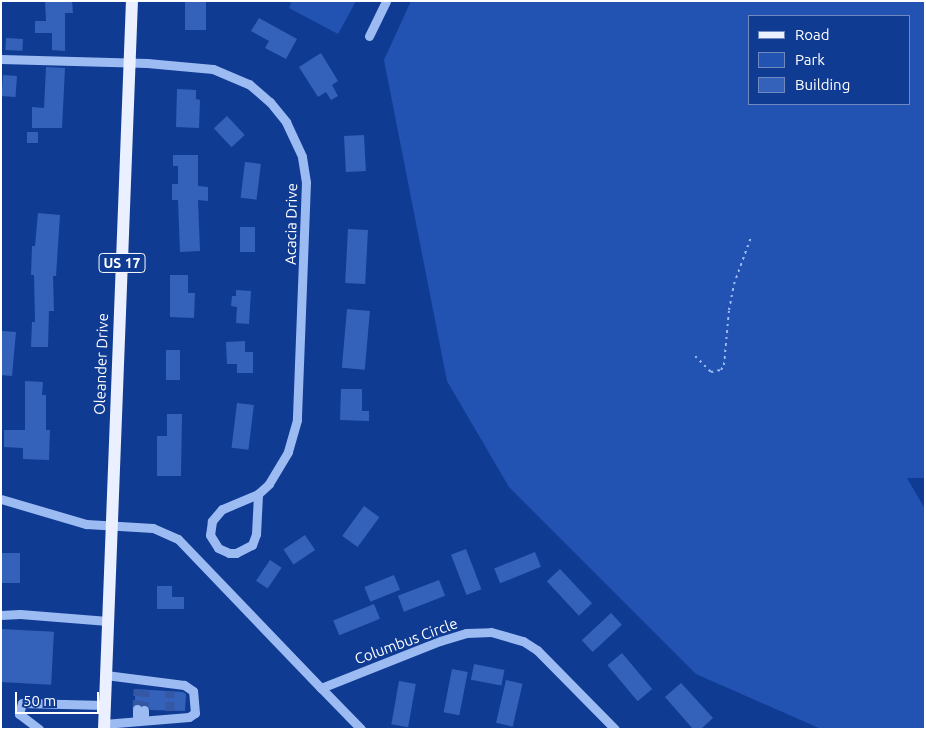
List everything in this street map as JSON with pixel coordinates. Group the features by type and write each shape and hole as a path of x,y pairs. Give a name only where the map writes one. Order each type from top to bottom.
{"main road":[{"name":"Oleander Drive","path":"104,727 110,525 132,1"}],"street":[{"path":"368,36 386,1"},
{"name":"Acacia Drive","path":"1,59 204,67 239,79 260,94 278,112 292,133 302,157 306,204 297,420 294,436 282,464 269,484 258,494 230,505 216,515 212,521 210,535 218,548 229,553 236,553 252,545 256,534 258,494"},
{"path":"2,500 86,524 153,528 178,539 360,729"},
{"path":"1,615 20,614 108,621"},
{"name":"Columbus Circle","path":"321,688 440,641 466,633 492,632 523,641 537,650 615,729"},
{"path":"104,727 170,715 189,717 194,713 193,691 184,685 170,687 142,680 106,675"},
{"path":"142,680 142,690"},
{"path":"39,729 19,714 22,703 105,705"},
{"path":"140,710 140,721"}],"path":[{"path":"695,356 710,372 721,370 724,365 729,310 734,284 751,237"}],"green space":[{"path":"288,1 356,1 338,34 289,8 291,3"},
{"path":"411,1 925,1 925,478 907,478 925,509 925,729 821,729 696,674 509,487 447,381 384,60"}],"building":[{"path":"45,1 72,1 73,13 65,13 65,51 52,50 52,33 35,33 35,21 46,21"},
{"path":"185,1 206,1 206,30 185,30"},
{"path":"259,18 297,39 286,59 265,48 269,41 251,31"},
{"path":"6,38 23,39 22,51 5,50"},
{"path":"321,53 338,81 332,85 338,96 331,100 326,92 318,97 299,67"},
{"path":"46,67 65,68 62,128 32,128 32,107 44,108"},
{"path":"3,75 17,76 16,97 2,96"},
{"path":"177,89 196,90 196,99 200,100 199,128 176,127"},
{"path":"227,116 245,135 232,147 214,128"},
{"path":"27,132 38,132 38,143 27,143"},
{"path":"364,135 366,171 346,172 344,136"},
{"path":"173,155 198,155 198,186 208,187 208,201 198,200 200,251 180,252 178,200 172,200 172,184 178,184 178,166 173,166"},
{"path":"245,162 261,164 256,200 241,198"},
{"path":"38,213 60,215 56,276 53,276 54,311 49,311 48,347 31,347 32,322 35,322 34,275 31,275 32,246 35,246"},
{"path":"240,227 255,227 255,252 240,252"},
{"path":"348,229 368,230 365,284 345,283"},
{"path":"170,275 188,275 188,293 195,293 194,318 170,317"},
{"path":"236,290 251,291 249,324 236,323 237,307 231,306 232,296 236,296"},
{"path":"347,309 370,311 365,370 342,368"},
{"path":"2,331 16,332 12,376 1,375"},
{"path":"245,341 245,352 253,352 253,373 237,373 237,364 227,364 226,342"},
{"path":"166,350 180,350 180,380 166,380"},
{"path":"25,381 43,382 42,395 46,395 46,430 50,430 49,460 23,459 23,448 4,447 4,430 25,430"},
{"path":"341,389 362,389 362,411 369,411 369,421 340,420"},
{"path":"237,403 254,405 248,450 232,448"},
{"path":"167,414 182,414 181,476 157,476 157,436 167,436"},
{"path":"364,506 379,517 358,547 342,536"},
{"path":"305,535 315,550 294,564 283,550"},
{"path":"466,549 481,589 466,595 451,555"},
{"path":"535,552 541,567 500,583 494,568"},
{"path":"1,553 20,553 20,583 1,583"},
{"path":"270,560 282,568 268,589 256,581"},
{"path":"560,569 592,603 579,616 547,581"},
{"path":"394,575 400,590 370,602 364,587"},
{"path":"439,580 445,596 404,612 398,596"},
{"path":"157,586 172,586 172,597 184,597 184,609 157,609"},
{"path":"374,604 380,619 339,635 333,620"},
{"path":"611,613 622,625 593,652 582,640"},
{"path":"1,629 54,632 51,685 1,682"},
{"path":"622,653 652,689 638,701 607,665"},
{"path":"474,664 504,670 501,686 471,680"},
{"path":"452,669 468,672 459,715 444,712"},
{"path":"506,680 523,684 513,727 496,723"},
{"path":"399,681 416,684 408,727 391,724"},
{"path":"681,683 713,718 701,729 693,729 665,697"},
{"path":"135,689 183,692 186,694 185,711 150,710 147,704 135,703"}],"tunnel":[{"path":"137,709 138,689"},
{"path":"144,710 145,690"},
{"path":"170,691 170,711"}]}
